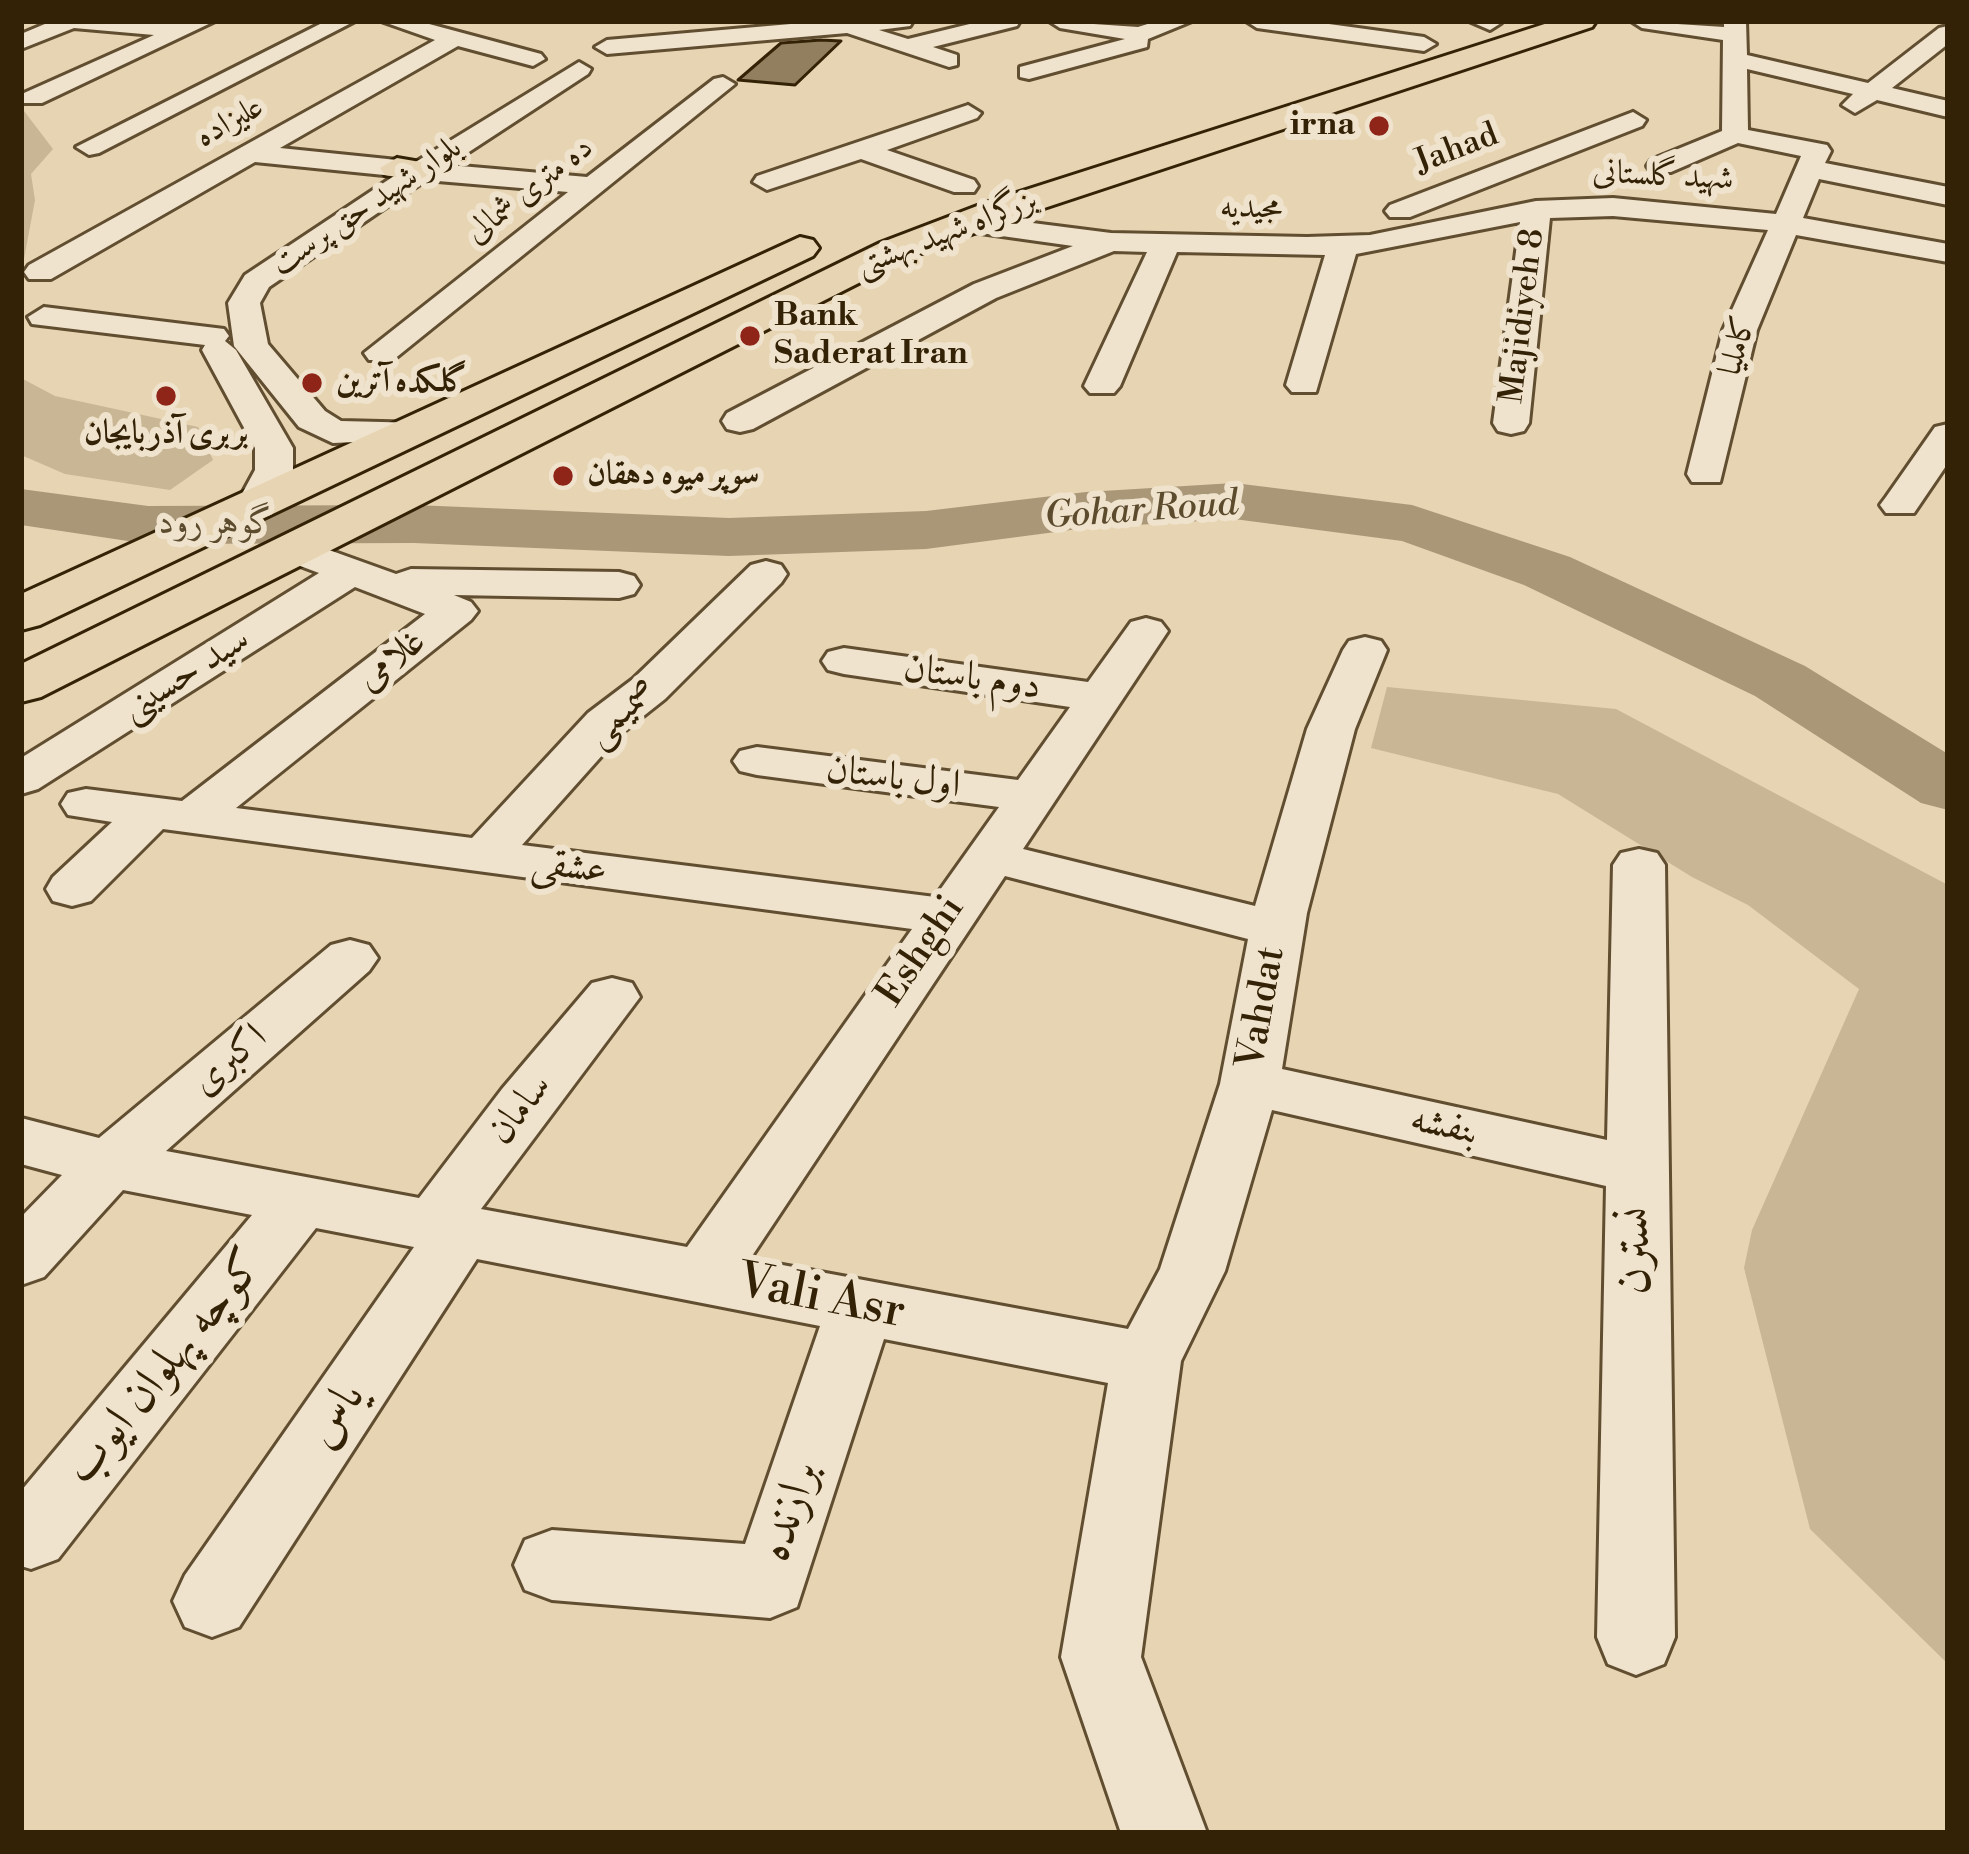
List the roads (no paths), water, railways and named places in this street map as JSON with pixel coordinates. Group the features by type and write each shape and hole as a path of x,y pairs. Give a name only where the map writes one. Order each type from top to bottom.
{"highway":[{"path":"1129,135 1290,100 1582,21"},
{"path":"1290,100 1364,62 1489,22"},
{"name":"بزرگراه شهید بهشتی","path":"904,206 1194,147 1234,118 1290,100"},
{"name":"بزرگراه شهید بهشتی","path":"21,685 322,564 462,465 850,272 966,195"},
{"name":"بزرگراه شهید بهشتی","path":"21,614 121,567 268,476 334,449 409,431 829,235"}],"street":[{"path":"21,42 71,21 194,26"},
{"path":"89,146 344,21"},
{"path":"392,21 455,38 566,54 799,25 902,21"},
{"path":"430,21 566,54"},
{"name":"بلوار شهید حق پرست","path":"334,449 251,346 244,303 256,282 566,54 618,21"},
{"path":"909,46 1009,21"},
{"path":"1060,21 1139,34 1174,22"},
{"path":"1257,21 1424,44"},
{"path":"1642,21 1734,38 1860,100 1948,109"},
{"path":"1909,25 1947,33"},
{"path":"33,98 194,26"},
{"path":"843,26 949,60"},
{"path":"1860,100 1947,33"},
{"path":"1029,72 1138,43 1139,34"},
{"name":"علیزاده","path":"40,272 455,38"},
{"path":"1734,38 1735,134"},
{"name":"ده متری شمالی","path":"381,352 723,84"},
{"path":"767,182 968,113"},
{"name":"Jahad","path":"1307,246 1633,120"},
{"path":"1660,166 1735,134 1948,196"},
{"name":"مجیدیه","path":"861,150 966,195 1111,242 1370,244 1536,210"},
{"path":"249,153 594,186"},
{"name":"کاملیا","path":"1706,474 1740,330 1813,160"},
{"name":"بلوار شهید حق پرست","path":"212,336 209,320 215,295 230,278 408,169"},
{"path":"1438,196 1536,210"},
{"name":"شهید گلستانی","path":"1536,210 1672,209 1785,223 1948,253"},
{"name":"Majidiyeh 8","path":"1511,423 1536,210"},
{"path":"740,421 985,291 1111,242"},
{"path":"1304,386 1343,244"},
{"path":"1102,386 1165,245"},
{"path":"44,317 212,336 268,476"},
{"path":"1900,505 1948,436"},
{"path":"322,564 619,585"},
{"name":"سید حسینی","path":"21,778 322,564"},
{"name":"غلامی","path":"171,816 456,610 322,564"},
{"name":"صمیمی","path":"483,857 605,723 649,688 766,574"},
{"name":"Eshghi","path":"703,1277 1146,631"},
{"name":"Vahdat","path":"1146,1361 1192,1271 1250,1084 1277,929 1331,730 1365,650"},
{"name":"دوم باستان","path":"844,661 1099,697"},
{"name":"اول باستان","path":"758,761 1029,796"},
{"name":"عشقی","path":"86,804 947,916"},
{"path":"72,889 171,816"},
{"path":"988,856 1277,929"},
{"name":"نسترن","path":"1636,1637 1639,865"},
{"name":"اکبری","path":"21,1259 110,1164 350,958"},
{"name":"سامان","path":"448,1228 524,1105 612,997"},
{"name":"بنفشه","path":"1250,1084 1638,1170"},
{"name":"Vali Asr","path":"21,1141 110,1164 1146,1361"},
{"name":"کوچه پهلوان ایوب","path":"31,1535 302,1200"},
{"name":"یاس","path":"212,1600 448,1228"},
{"name":"برازنده","path":"552,1565 770,1582 860,1307"},
{"path":"1146,1361 1101,1657 1164,1833"}],"waterway":[{"name":"Gohar Roud","path":"21,507 148,525 414,524 729,537 926,530 1086,510 1234,501 1412,524 1547,571 1780,681 1948,787"}],"place":[{"name":"irna","path":"1379,126"},
{"name":"Bank Saderat Iran","path":"750,336"},
{"name":"گلکده آترین","path":"312,383"},
{"name":"بربری آذربایجان","path":"166,396"},
{"name":"سوپر میوه دهقان","path":"563,476"}],"water label":[{"name":"گوهر رود","path":"217,524"}]}
